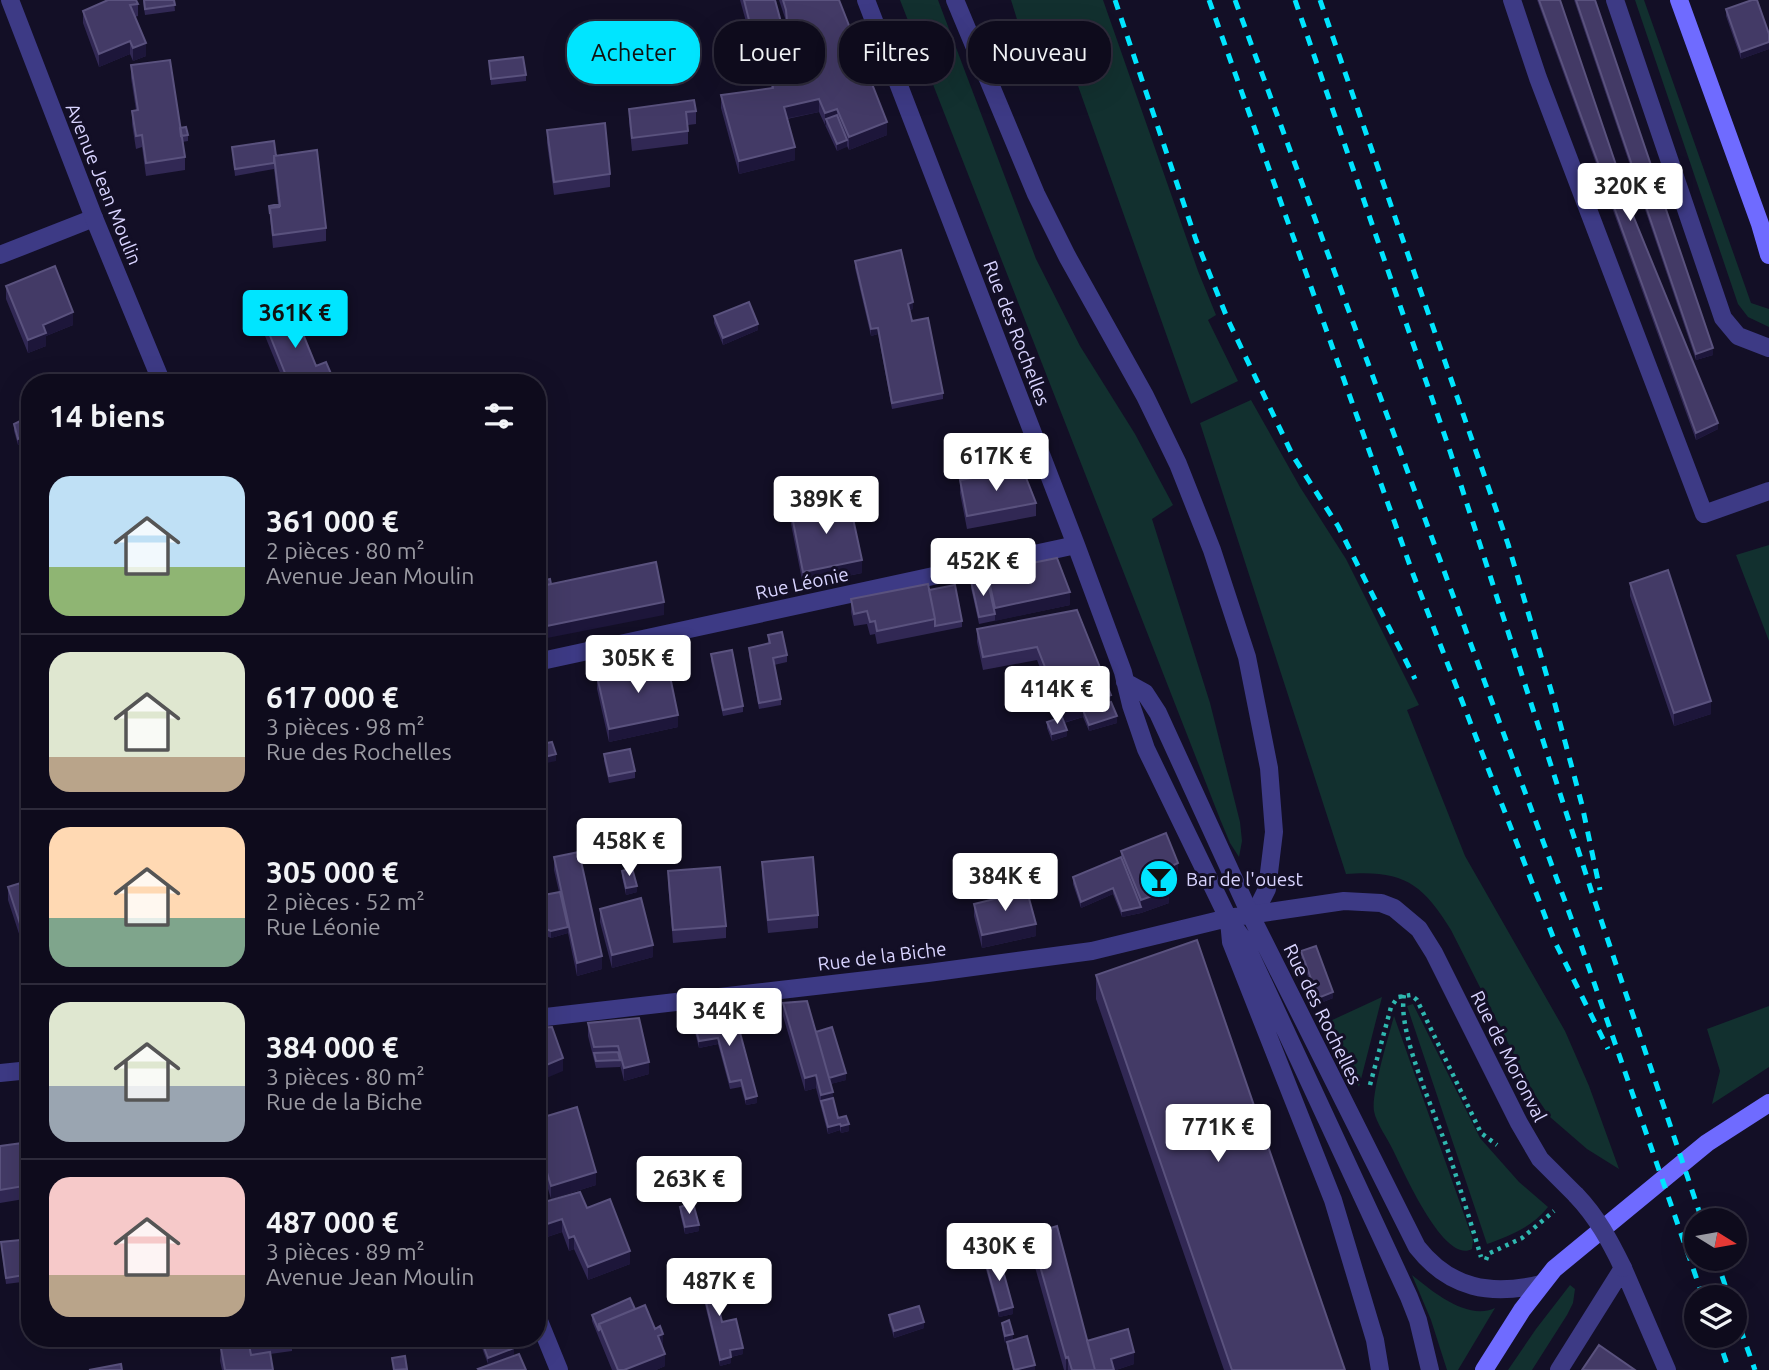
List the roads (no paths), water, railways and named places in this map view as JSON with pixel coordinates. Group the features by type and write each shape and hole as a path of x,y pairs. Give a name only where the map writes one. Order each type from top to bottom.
{"main road":[{"path":"1679,0 1765,232 1769,255"},
{"path":"1484,1370 1541,1284 1575,1251 1707,1143 1769,1103"}],"street":[{"name":"Avenue Jean Moulin","path":"10,0 94,219 158,374"},
{"name":"Rue des Rochelles","path":"866,0 1076,545 1124,677 1146,749 1228,918 1243,939 1409,1297 1418,1320 1430,1370"},
{"path":"955,0 1037,194 1073,267 1145,396 1178,464 1212,550 1247,657 1269,768 1274,832 1267,888 1250,915"},
{"path":"1512,0 1542,90 1704,514 1769,491"},
{"path":"1615,0 1723,318 1738,336 1769,348"},
{"path":"0,256 94,219"},
{"name":"Rue Léonie","path":"546,660 1076,545"},
{"name":"Rue des Rochelles","path":"1124,677 1145,693 1158,713 1250,915 1408,1232 1429,1262 1455,1280 1470,1286 1513,1290 1541,1284"},
{"name":"Rue de Moronval","path":"1228,918 1343,901 1381,903 1406,916 1419,929 1434,953 1500,1088 1540,1159 1599,1222 1623,1268 1667,1370"},
{"name":"Rue des Rochelles","path":"1228,918 1231,942 1333,1200 1375,1340 1381,1370"},
{"name":"Rue de la Biche","path":"546,1017 1092,951 1228,918"},
{"path":"0,1073 21,1071"},
{"path":"1559,1370 1623,1268"},
{"path":"546,1338 559,1370"}],"railway":[{"path":"1115,0 1196,240 1228,320 1293,456 1338,526 1415,679"},
{"path":"1209,0 1413,574 1555,942 1608,1049"},
{"path":"1235,0 1581,945 1699,1285"},
{"path":"1295,0 1449,448 1592,893 1698,1208"},
{"path":"1320,0 1508,544 1582,805 1600,890"},
{"path":"1720,1271 1725,1285"},
{"path":"1721,1348 1729,1370"},
{"path":"1747,1348 1755,1370"}],"place":[{"name":"Bar de l'ouest","path":"1159,879"}]}
